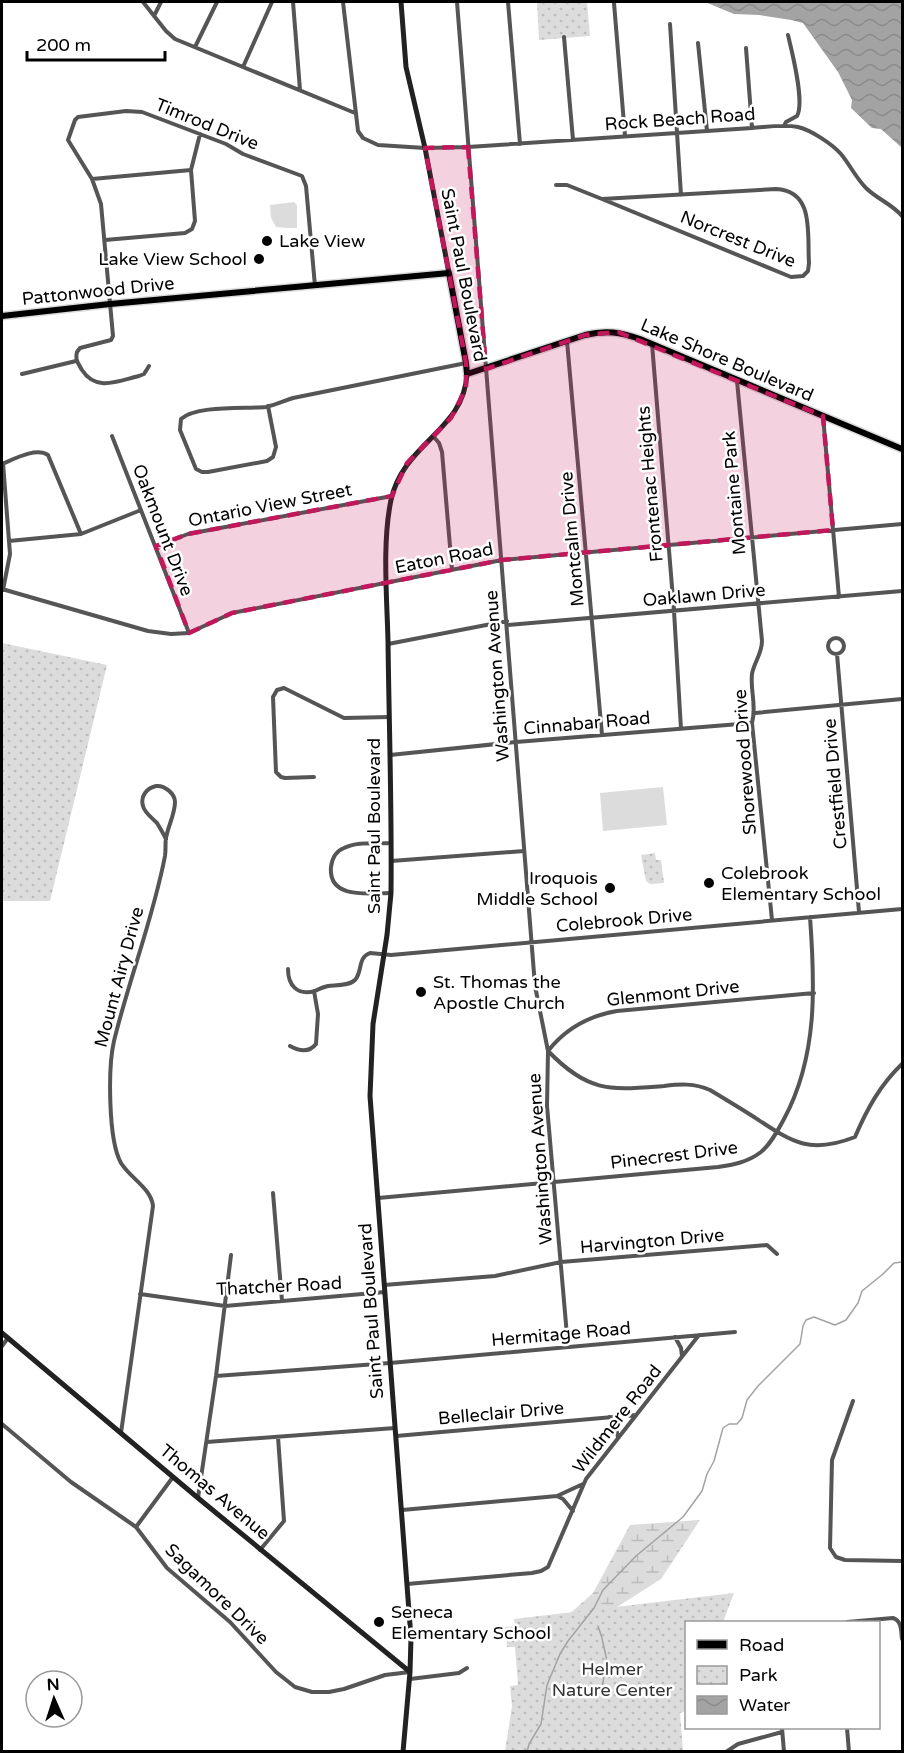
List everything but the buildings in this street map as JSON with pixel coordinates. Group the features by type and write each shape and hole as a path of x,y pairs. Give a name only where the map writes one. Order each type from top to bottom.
{"main road":[{"name":"Pattonwood Drive","path":"2,316 449,273"},
{"name":"Saint Paul Boulevard","path":"449,273 467,374"},
{"name":"Lake Shore Boulevard","path":"467,374 585,335 610,331 651,344 903,449"}],"street":[{"path":"143,2 169,35 356,113"},
{"path":"154,16 161,2"},
{"path":"195,47 217,2"},
{"path":"243,67 272,2"},
{"path":"293,2 300,90"},
{"name":"Rock Beach Road","path":"343,2 358,131 363,138 378,146 468,147 784,126 803,129 825,140 841,154 866,188 903,216"},
{"name":"Saint Paul Boulevard","path":"401,2 405,67 425,148 449,273"},
{"name":"Washington Avenue","path":"457,2 531,942 536,996 548,1051 546,1093 568,1347"},
{"path":"508,2 520,144"},
{"path":"614,3 625,136"},
{"path":"670,24 681,195"},
{"path":"784,126 786,122 797,116 800,107 796,70 788,34"},
{"path":"564,37 573,140"},
{"path":"698,43 708,131"},
{"path":"746,48 752,128"},
{"name":"Timrod Drive","path":"76,361 76,352 80,348 112,339 101,204 92,179 68,142 75,120 80,117 138,111 299,174 306,186 315,286"},
{"path":"105,240 185,233 192,229 195,221 191,170 200,134"},
{"path":"92,179 191,170"},
{"name":"Norcrest Drive","path":"556,184 567,184 602,199 791,277 803,276 808,271 806,214 803,203 790,191 776,189 602,199"},
{"name":"Montcalm Drive","path":"567,341 602,735"},
{"name":"Frontenac Heights","path":"651,344 669,545 681,729"},
{"path":"22,374 76,361 89,379 100,384 139,376 144,374 149,366"},
{"path":"268,406 276,447 273,457 267,461 208,472 196,469 180,430 183,416 221,408 268,406 293,398 466,363"},
{"name":"Saint Paul Boulevard","path":"403,1752 411,1645 370,1096 376,999 391,893 388,522 392,496 402,472 407,463 456,411 464,394 467,374"},
{"name":"Montaine Park","path":"737,381 758,604"},
{"path":"824,417 839,597"},
{"name":"Oakmount Drive","path":"112,436 189,633"},
{"path":"432,436 439,443 442,452 452,570"},
{"path":"2,590 10,561 2,463 38,452 48,455 81,534"},
{"name":"Ontario View Street","path":"156,546 188,534 392,496"},
{"path":"9,542 81,534 141,510"},
{"name":"Eaton Road","path":"2,590 148,631 171,634 189,633 232,613 502,560 903,524"},
{"name":"Oaklawn Drive","path":"388,644 507,623 592,618 903,591"},
{"name":"Shorewood Drive","path":"758,604 762,641 761,651 752,673 755,713 752,723 772,920"},
{"name":"Crestfield Drive","path":"835,638 842,640 844,645 842,652 837,654 829,648 829,643 835,638"},
{"name":"Crestfield Drive","path":"837,654 859,912"},
{"path":"314,777 285,778 276,772 273,697 277,690 284,688 344,718 389,717"},
{"path":"755,713 903,699"},
{"name":"Cinnabar Road","path":"390,755 516,742 752,723"},
{"name":"Mount Airy Drive","path":"121,1433 153,1206 148,1193 127,1171 117,1153 112,1126 111,1068 114,1039 164,858 175,801 168,790 161,786 154,787 145,793 142,799 143,807 166,839"},
{"path":"391,843 348,846 337,853 331,868 334,882 344,891 391,893"},
{"path":"391,861 524,851"},
{"name":"Colebrook Drive","path":"314,991 352,982 357,978 364,956 370,953 384,955 903,909"},
{"name":"Pinecrest Drive","path":"378,1198 729,1166 762,1151 776,1132 792,1103 803,1069 811,1030 814,993 810,917"},
{"path":"288,969 290,983 295,988 303,992 314,991 318,1014 318,1038 312,1049 298,1050 290,1046"},
{"name":"Glenmont Drive","path":"548,1051 564,1033 575,1025 601,1014 814,993"},
{"path":"548,1051 578,1077 602,1087 626,1089 684,1084 702,1086 776,1132 797,1142 818,1146 837,1144 855,1137 873,1100 891,1075 903,1064"},
{"path":"273,1193 282,1301"},
{"name":"Harvington Drive","path":"384,1285 495,1276 561,1262 767,1245 777,1254"},
{"path":"198,1498 231,1255"},
{"name":"Thatcher Road","path":"140,1294 225,1306 385,1292"},
{"name":"Hermitage Road","path":"216,1376 735,1332"},
{"name":"Thomas Avenue","path":"2,1333 410,1675"},
{"name":"Wildmere Road","path":"407,1584 541,1571 548,1567 583,1484 699,1335"},
{"name":"Wildmere Road","path":"675,1337 681,1348 682,1357"},
{"path":"2,1346 8,1338"},
{"path":"853,1401 832,1460 830,1548 836,1557 845,1560 903,1561"},
{"name":"Belleclair Drive","path":"396,1436 636,1415"},
{"path":"609,1417 615,1424 618,1438"},
{"name":"Sagamore Drive","path":"2,1424 71,1482 136,1527 167,1568 230,1622 276,1672 295,1687 312,1692 329,1692 385,1675 459,1674 467,1668"},
{"path":"207,1442 395,1428"},
{"path":"261,1550 284,1521 278,1437"},
{"path":"136,1527 173,1477"},
{"path":"402,1510 557,1496 583,1484"},
{"path":"557,1496 573,1511"},
{"path":"865,1621 896,1619 901,1625 903,1639"},
{"path":"847,1729 849,1752"},
{"path":"726,1752 738,1744 782,1730 784,1752"}],"highlighted area":[{"path":"468,147 486,369 585,335 618,332 823,416 833,530 502,560 232,613 189,633 156,546 188,534 392,496 407,463 451,418 466,388 466,363 425,148"}],"green space":[{"path":"537,2 587,2 590,36 539,40"},
{"path":"294,202 297,205 297,228 276,227 271,218 270,205"},
{"path":"2,643 107,665 50,901 2,901"},
{"path":"663,787 667,825 603,831 600,793"},
{"path":"655,853 656,860 661,860 664,883 650,884 646,881 641,855"},
{"path":"700,1520 661,1579 614,1609 538,1642 593,1593 630,1525"},
{"name":"Helmer Nature Center","path":"734,1593 723,1621 685,1621 685,1711 680,1713 683,1751 505,1751 512,1706 510,1686 518,1685 515,1647 507,1647 505,1627 515,1626 514,1619"}],"water":[{"path":"705,2 902,2 902,148 881,129 872,128 851,108 852,100 838,72 803,23 759,15 734,14"}],"waterway":[{"path":"527,1752 541,1724 547,1685 560,1654 594,1608 603,1590 636,1556 683,1517 702,1491 714,1461 723,1428 729,1424 737,1424 742,1418 747,1400 758,1386 800,1344 806,1320 814,1317 835,1325 846,1320 858,1303 862,1291 894,1263 902,1262"},
{"path":"598,1626 608,1666 605,1670 602,1688"}],"place":[{"name":"Lake View","path":"267,241"},
{"name":"Lake View School","path":"259,259"},
{"name":"Colebrook Elementary School","path":"709,883"},
{"name":"Iroquois Middle School","path":"610,888"},
{"name":"St. Thomas the Apostle Church","path":"421,992"},
{"name":"Seneca Elementary School","path":"379,1622"}]}
